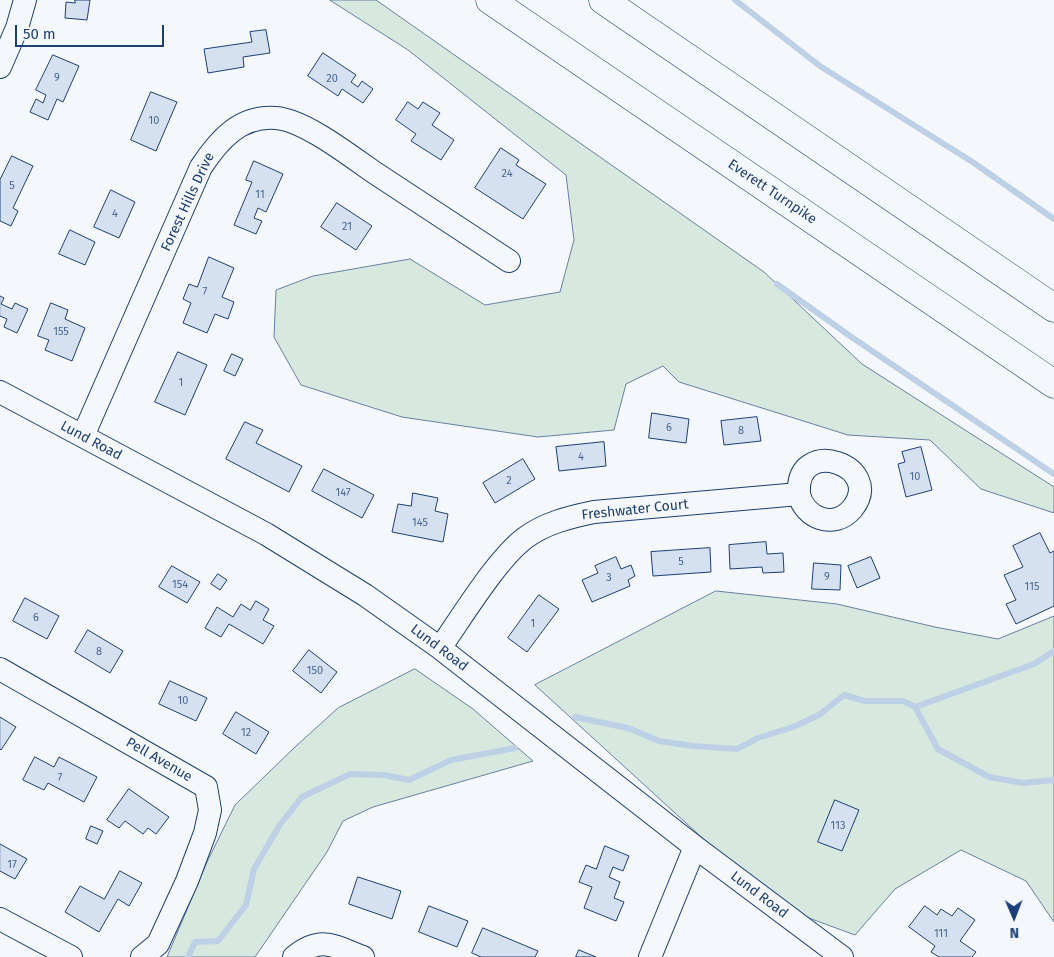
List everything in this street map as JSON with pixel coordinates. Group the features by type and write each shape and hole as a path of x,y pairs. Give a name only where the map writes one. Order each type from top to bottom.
{"highway":[{"name":"Everett Turnpike","path":"490,0 1054,384"},
{"path":"602,0 1054,308"}],"street":[{"path":"0,67 17,28 25,0"},
{"name":"Forest Hills Drive","path":"83,436 202,168 214,146 232,129 253,119 276,118 298,124 337,147 510,261"},
{"name":"Lund Road","path":"0,392 266,534 365,595 440,648 695,847 842,957"},
{"name":"Freshwater Court","path":"440,648 509,554 525,538 546,526 568,518 594,512 799,494"},
{"name":"Pell Avenue","path":"0,669 206,787 210,810 205,833 187,881 158,944 142,957"},
{"path":"650,957 695,847"},
{"path":"0,919 71,957"},
{"path":"294,957 305,948 327,943 363,957"}],"shaded area":[{"path":"330,0 376,0 764,272 862,364 1054,487 1054,513 981,489 930,440 848,435 679,382 663,366 626,384 614,430 538,437 402,417 301,385 274,337 276,290 313,276 410,259 485,305 560,292 574,240 566,175 408,50"},
{"path":"716,591 837,604 935,627 998,639 1054,616 1054,922 1026,881 961,850 895,889 855,935 798,914 721,855 535,685"},
{"path":"415,669 473,709 533,761 373,807 343,821 327,852 255,957 167,957 207,862 235,805 338,708"}],"building":[{"path":"75,0 90,0 87,20 65,18 66,2 75,3"},
{"path":"266,30 270,53 243,57 244,67 208,73 204,49 252,42 250,32"},
{"path":"323,53 356,75 351,82 358,87 362,81 373,89 363,103 342,89 338,96 308,76"},
{"path":"53,55 79,66 63,102 57,99 48,120 30,112 36,99 43,103 46,95 36,90"},
{"path":"151,92 177,102 156,151 131,140"},
{"path":"408,102 418,109 423,102 440,113 432,125 454,140 441,160 411,141 416,134 396,120"},
{"path":"501,148 519,160 516,165 546,184 523,219 475,188"},
{"path":"12,156 33,166 13,208 18,211 11,226 0,221 0,180"},
{"path":"254,161 283,174 266,212 258,208 254,218 262,221 256,234 234,225 252,182 246,180"},
{"path":"111,190 135,202 119,238 94,227"},
{"path":"337,203 372,226 356,250 321,227"},
{"path":"70,230 95,242 85,265 59,254"},
{"path":"209,257 234,268 222,297 234,302 228,319 215,314 207,333 183,323 191,303 183,299 189,284 197,287"},
{"path":"0,296 4,298 1,304 12,309 15,303 28,309 17,333 4,327 7,319 0,316"},
{"path":"51,303 68,310 65,319 85,328 72,361 45,350 49,340 38,336"},
{"path":"178,352 207,365 185,415 155,402"},
{"path":"232,354 243,359 235,376 224,371"},
{"path":"652,413 689,419 686,443 649,438"},
{"path":"757,417 761,441 724,445 721,421"},
{"path":"245,422 263,430 256,443 302,466 289,492 226,459"},
{"path":"604,442 606,466 559,471 556,447"},
{"path":"921,447 932,490 906,497 898,464 905,462 902,452"},
{"path":"523,459 535,479 495,503 483,483"},
{"path":"324,469 374,495 362,518 312,491"},
{"path":"413,493 438,498 435,511 448,514 443,542 392,532 398,504 411,506"},
{"path":"1040,533 1050,553 1054,551 1054,606 1016,624 1006,604 1016,600 1004,575 1023,567 1013,546"},
{"path":"766,542 767,554 783,553 784,572 763,573 762,567 730,569 729,545"},
{"path":"710,548 711,572 653,576 651,552"},
{"path":"616,557 621,569 631,565 635,576 628,580 630,586 592,602 582,580 598,573 595,566"},
{"path":"871,557 880,578 857,588 848,566"},
{"path":"814,563 841,565 840,590 812,589"},
{"path":"172,566 200,582 187,603 159,587"},
{"path":"218,574 227,580 220,590 211,584"},
{"path":"539,595 559,609 527,652 508,638"},
{"path":"25,598 59,616 47,639 13,621"},
{"path":"256,601 269,609 263,620 274,626 263,644 229,624 221,637 205,628 217,607 233,617 241,604 250,610"},
{"path":"88,630 123,651 110,673 75,652"},
{"path":"309,650 337,672 321,693 293,671"},
{"path":"170,681 207,698 196,721 159,704"},
{"path":"236,712 269,732 256,754 223,734"},
{"path":"0,717 16,727 1,750 0,749"},
{"path":"35,757 54,767 59,757 97,777 84,802 48,783 44,790 23,780"},
{"path":"129,789 169,817 156,834 148,828 143,834 125,821 119,828 107,820"},
{"path":"835,800 859,810 842,851 818,842"},
{"path":"91,826 103,831 97,844 86,839"},
{"path":"0,844 27,859 15,879 0,871"},
{"path":"605,846 629,856 623,871 613,867 609,877 620,882 614,898 624,902 616,921 584,908 592,887 579,882 586,865 596,869"},
{"path":"120,871 142,883 129,906 118,899 99,932 65,912 80,886 104,899"},
{"path":"358,877 401,891 392,919 349,904"},
{"path":"429,906 468,921 457,947 419,932"},
{"path":"925,906 937,915 941,909 952,916 958,908 975,920 960,941 976,952 972,957 939,957 931,952 935,946 909,927"},
{"path":"483,928 538,951 535,957 481,957 472,953"},
{"path":"579,950 596,957 576,957"}],"waterway":[{"path":"735,0 820,66 974,163 1054,219"},
{"path":"777,284 850,336 1054,474"},
{"path":"915,707 1034,664 1054,651"},
{"path":"575,717 628,728 659,741 693,746 737,749 758,738 793,727 819,715 844,695 865,701 903,701 915,707 938,749 989,777 1023,783 1054,780"},
{"path":"188,957 195,942 218,941 246,905 254,869 279,826 302,797 350,774 384,775 409,780 451,760 515,748"}]}
